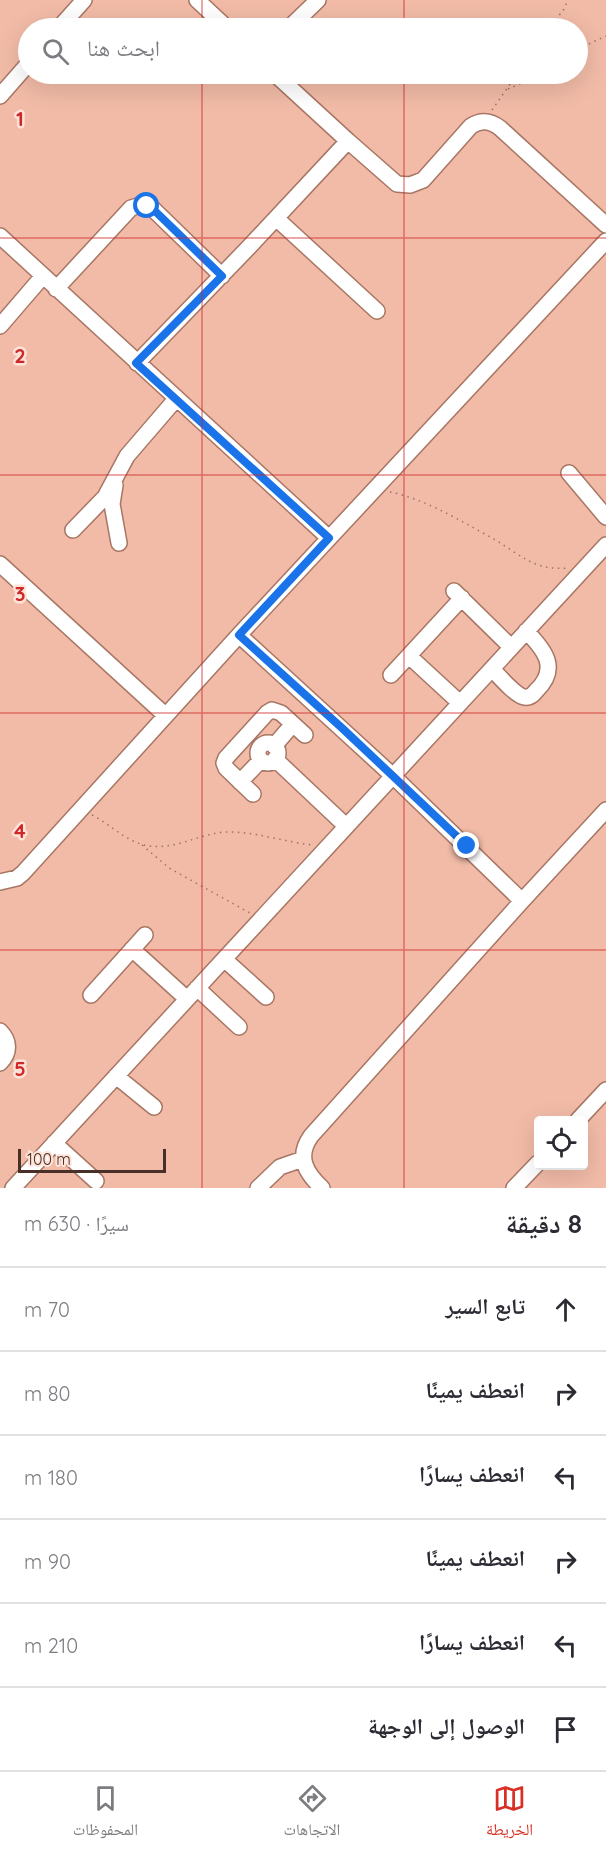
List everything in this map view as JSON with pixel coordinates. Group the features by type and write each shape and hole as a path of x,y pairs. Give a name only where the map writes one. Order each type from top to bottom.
{"street":[{"path":"68,18 84,0"},
{"path":"197,0 216,18"},
{"path":"299,18 318,0"},
{"path":"0,96 18,75"},
{"path":"286,84 397,184 410,185 423,180 471,126 483,121 490,122 501,128 606,225"},
{"path":"136,363 277,219 348,141"},
{"path":"56,289 131,208 141,205 152,208 222,276"},
{"path":"277,219 377,311"},
{"path":"0,236 329,538"},
{"path":"0,882 16,878 23,873 165,715 606,241"},
{"path":"0,326 43,276"},
{"path":"73,530 105,497 127,456 176,399"},
{"path":"569,473 606,517"},
{"path":"118,474 112,504 119,543"},
{"path":"20,1185 54,1143 606,545"},
{"path":"0,564 165,715"},
{"path":"391,675 410,656 458,594 511,647"},
{"path":"492,669 524,697 531,696 544,683 549,674 549,663 538,644 526,632"},
{"path":"239,635 393,776 522,901"},
{"path":"410,656 460,703"},
{"path":"253,794 226,768 224,763 247,734 272,710 278,711 305,735"},
{"path":"240,782 293,724"},
{"path":"247,734 346,826"},
{"path":"322,1188 309,1175 303,1159 303,1151 311,1136 606,810"},
{"path":"91,995 145,934"},
{"path":"132,949 239,1028"},
{"path":"224,959 266,997"},
{"path":"0,1031 8,1045 5,1058 0,1063"},
{"path":"116,1076 154,1107"},
{"path":"582,1116 606,1090"},
{"path":"54,1143 96,1181"},
{"path":"258,1188 280,1167 303,1159"},
{"path":"514,1188 534,1167"}],"path":[{"path":"556,18 568,0"},
{"path":"588,44 606,36"},
{"path":"483,121 511,84"},
{"path":"508,89 520,84"},
{"path":"373,491 392,492 419,500 492,538 535,565 546,568 569,568"},
{"path":"80,809 100,818 124,837 141,845 169,868 261,919"},
{"path":"141,845 169,846 210,834 234,832 292,843 328,846"}],"route":[{"path":"147,206 152,208 222,276 136,363 329,538 239,635 467,846"}]}
